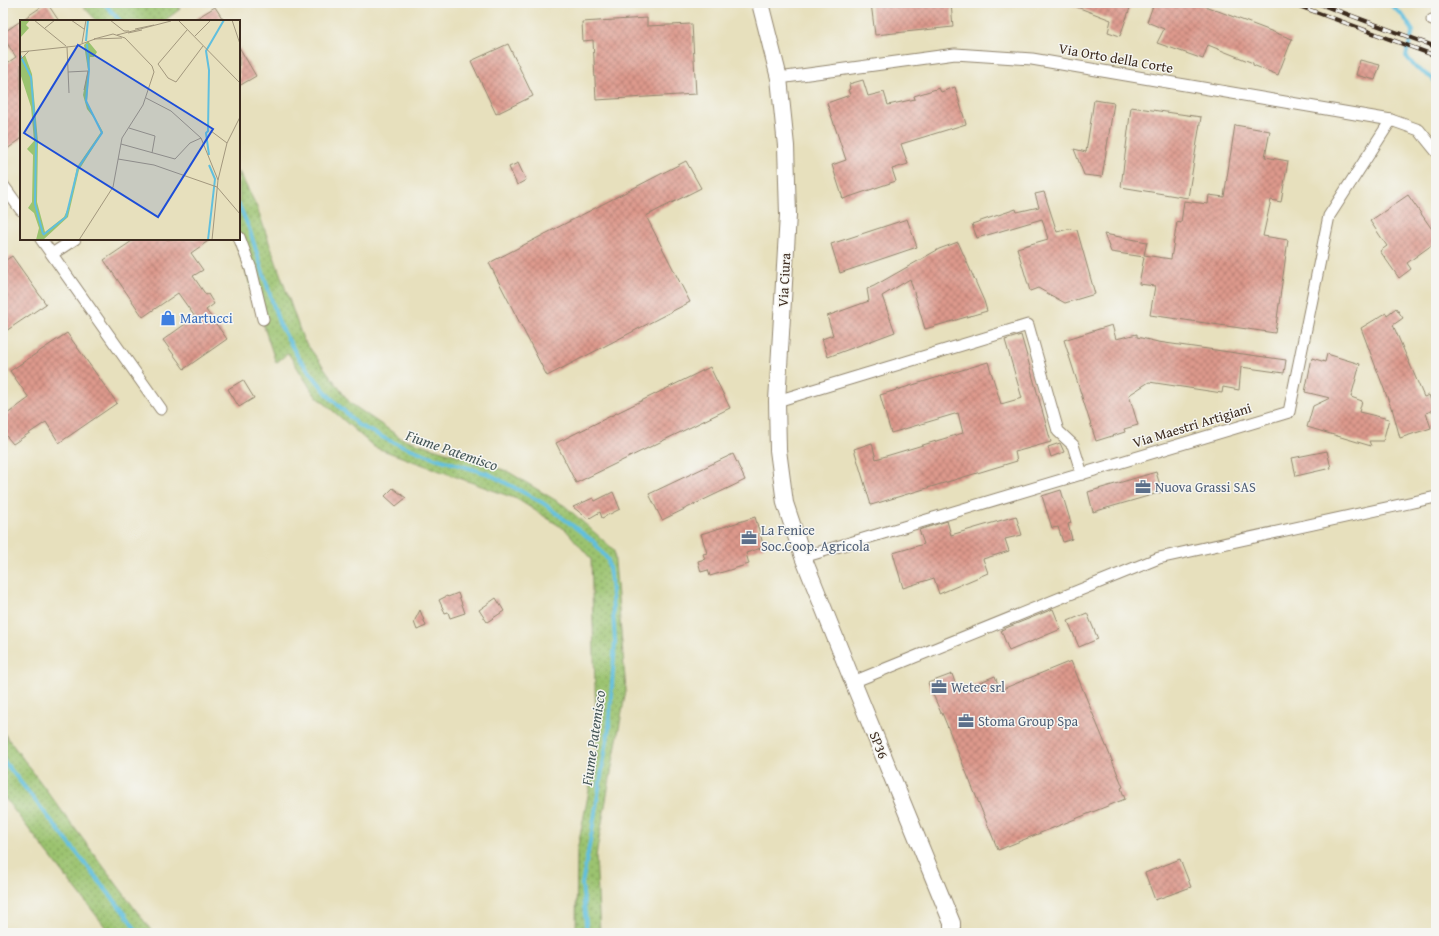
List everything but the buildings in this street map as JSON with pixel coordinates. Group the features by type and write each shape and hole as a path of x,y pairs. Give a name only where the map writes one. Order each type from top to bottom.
{"main road":[{"name":"Via Ciura","path":"760,3 778,78 786,146 788,215 777,402 778,450 785,503 803,557"},
{"name":"SP36","path":"803,557 952,923 952,933"}],"street":[{"name":"Via Orto della Corte","path":"778,78 955,54 1032,59 1391,120 1419,130 1436,151"},
{"name":"Via Maestri Artigiani","path":"803,557 1289,412 1330,216 1391,120"},
{"path":"3,185 20,209"},
{"path":"42,240 161,409"},
{"path":"52,254 73,240"},
{"path":"240,240 251,268 263,318"},
{"path":"777,402 1028,325 1058,431 1073,445 1082,474"},
{"path":"853,682 1159,558 1436,496"}],"green space":[{"path":"80,3 176,3 180,9 165,20 96,20"},
{"path":"240,174 256,205 303,339 350,403 401,438 507,471 565,506 614,550 626,690 596,856 600,933 576,933 577,851 597,750 591,559 566,530 517,499 374,447 314,394 288,353 276,363 235,240 240,240"},
{"path":"3,732 153,933 110,933 3,796"}],"waterway":[{"name":"Fiume Patemisco","path":"104,3 119,20"},
{"path":"1389,3 1404,17 1413,31 1406,56 1416,68 1432,78 1436,83"},
{"name":"Fiume Patemisco","path":"240,207 249,228 279,323 298,357 329,396 358,425 390,441 435,458 489,474 543,503 593,541 608,560 611,581 615,642 609,728 582,884 587,933"},
{"path":"3,760 126,915 138,933"}],"railway":[{"path":"1291,3 1436,56"},
{"path":"1317,3 1436,47"}],"place":[{"name":"Martucci","path":"168,318"},
{"name":"Nuova Grassi SAS","path":"1143,487"},
{"name":"La Fenice Soc.Coop. Agricola","path":"749,538"},
{"name":"Wetec srl","path":"939,687"},
{"name":"Stoma Group Spa","path":"966,721"}]}
